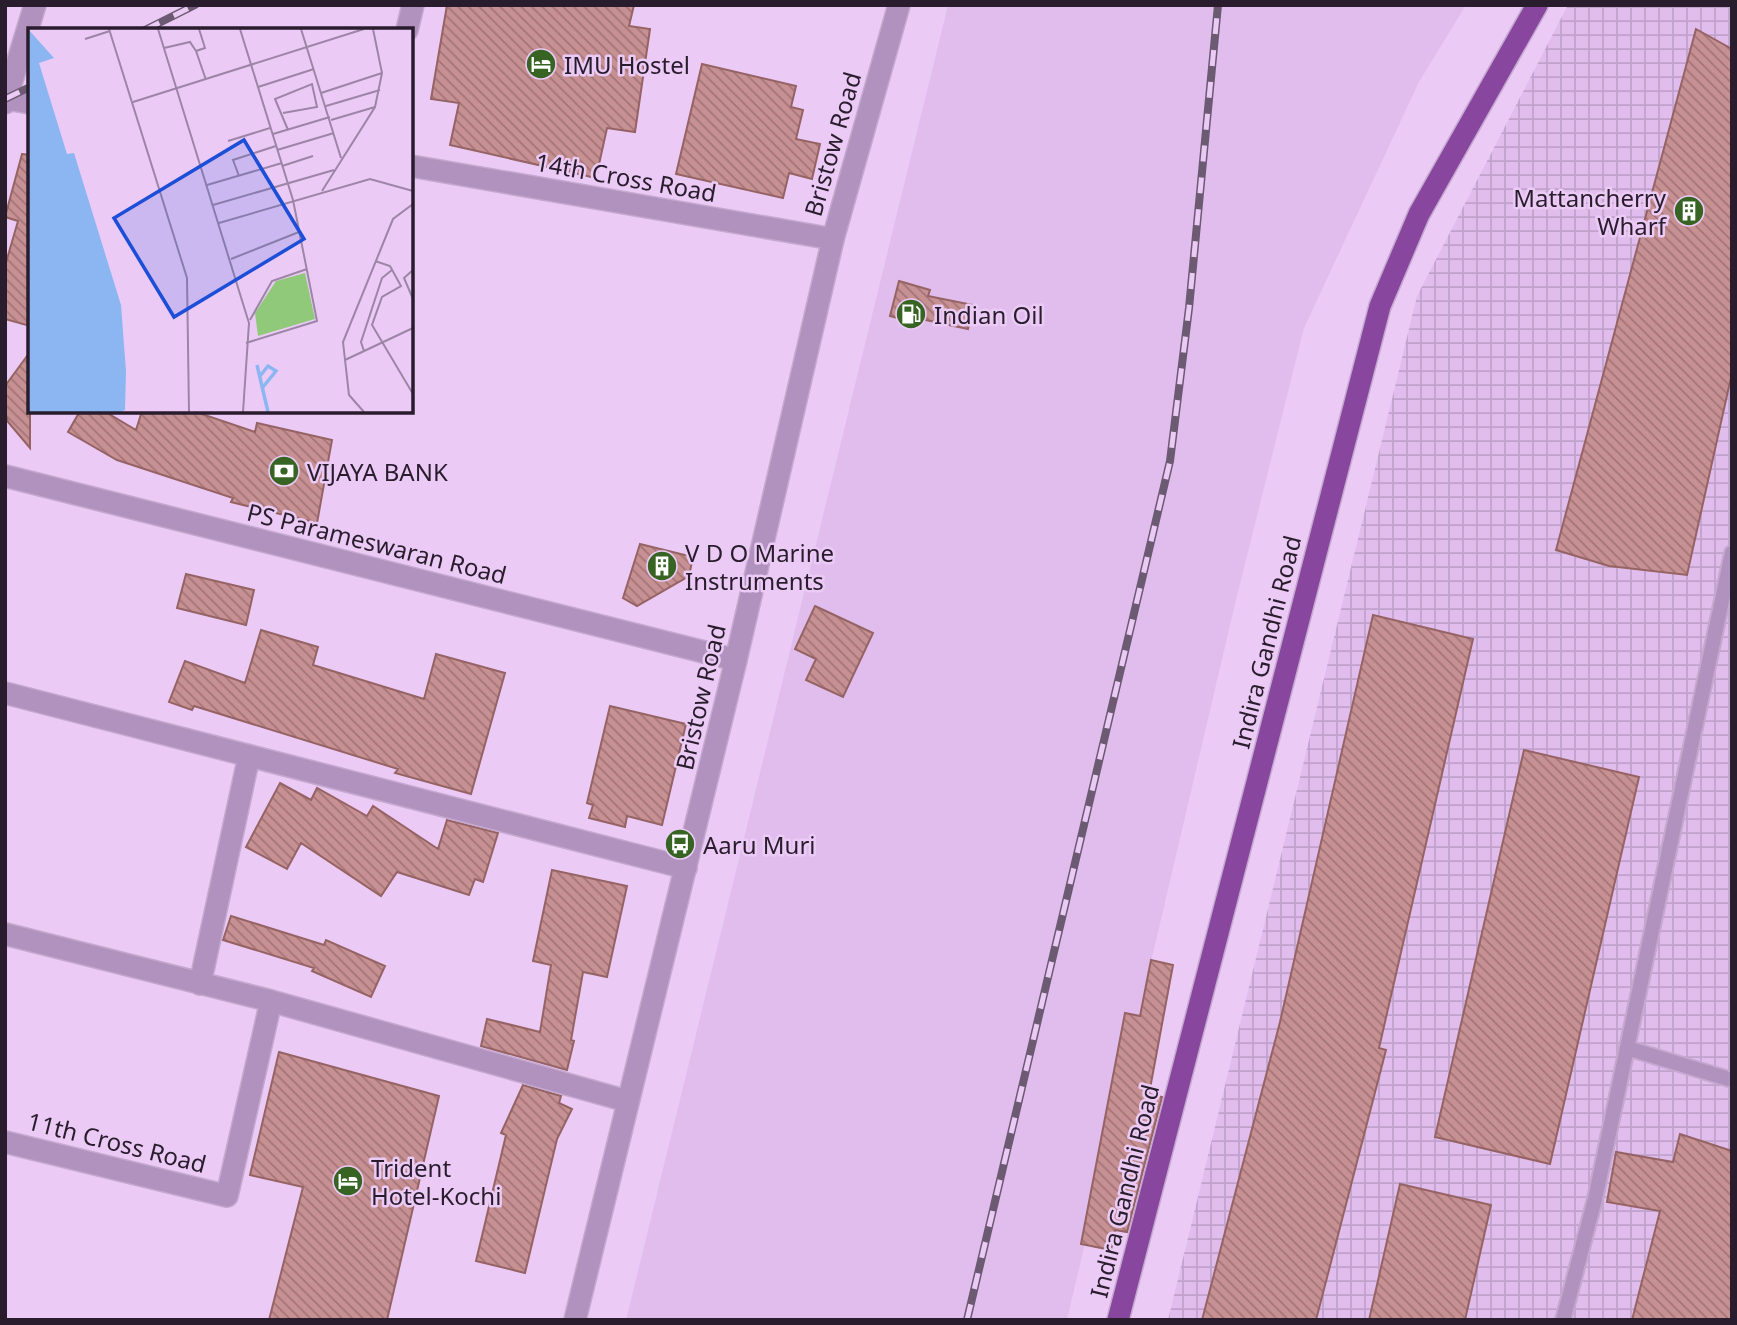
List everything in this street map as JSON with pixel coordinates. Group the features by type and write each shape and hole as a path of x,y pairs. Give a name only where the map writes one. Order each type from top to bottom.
{"highway":[{"name":"Indira Gandhi Road","path":"1118,1320 1380,306 1419,214 1537,5"}],"street":[{"path":"28,28 35,5"},
{"path":"407,28 413,5"},
{"name":"Bristow Road","path":"575,1320 736,660 833,239 899,5"},
{"path":"28,28 6,101 28,103"},
{"name":"14th Cross Road","path":"413,166 833,239"},
{"name":"PS Parameswaran Road","path":"5,477 736,660"},
{"path":"5,693 686,867"},
{"path":"200,984 249,756"},
{"path":"5,934 271,1001 627,1101"},
{"name":"11th Cross Road","path":"5,1142 227,1196 271,1001"}],"lane":[{"path":"1563,1320 1595,1199 1732,553"},
{"path":"1627,1048 1732,1080"}],"shaded area":[{"path":"948,5 1466,5 1419,82 1304,328 1235,604 1067,1320 626,1320"},
{"path":"1568,5 1732,5 1732,1320 1168,1320 1417,296"}],"building":[{"name":"IMU Hostel","path":"447,5 634,5 629,26 650,29 635,132 607,128 596,178 450,145 459,103 431,99"},
{"name":"Mattancherry Wharf","path":"1696,29 1732,49 1732,373 1687,575 1609,566 1556,550"},
{"path":"702,64 796,86 791,107 803,110 796,139 820,144 812,179 789,173 783,198 676,174"},
{"path":"22,154 28,155 28,325 5,319 5,266 18,221 5,217"},
{"path":"899,281 930,290 928,296 973,305 968,329 921,319 920,324 890,316"},
{"path":"28,355 30,448 8,422 5,413 5,386"},
{"path":"79,413 107,413 136,430 141,413 199,413 255,432 257,423 332,440 317,523 231,502 233,498 117,460 68,432"},
{"name":"V D O Marine Instruments","path":"640,544 693,557 689,576 637,606 623,598"},
{"path":"186,574 254,590 246,625 177,608"},
{"path":"815,606 873,633 843,697 806,680 816,659 795,649"},
{"path":"1373,615 1473,639 1379,1048 1386,1050 1316,1320 1202,1320 1280,1022"},
{"path":"261,630 318,647 313,665 424,699 436,654 505,673 471,794 395,773 398,769 194,706 192,710 169,702 185,661 245,683"},
{"path":"610,706 686,724 662,825 627,816 625,827 589,818 593,805 587,803"},
{"path":"1524,750 1639,777 1550,1164 1435,1137"},
{"path":"280,783 311,800 317,788 367,816 373,806 438,849 447,820 498,833 483,882 475,879 469,895 397,872 381,896 301,843 287,869 246,847"},
{"path":"552,870 627,886 607,977 583,972 571,1040 574,1041 567,1070 481,1046 487,1019 540,1032 551,965 533,961"},
{"path":"231,916 324,945 326,940 385,966 371,997 312,971 314,968 223,940"},
{"path":"1151,960 1173,965 1149,1094 1162,1097 1127,1232 1115,1230 1111,1250 1081,1244 1125,1013 1140,1016"},
{"name":"Trident Hotel-Kochi","path":"279,1052 439,1096 387,1320 269,1320 303,1187 250,1175"},
{"path":"523,1085 561,1096 559,1103 572,1109 557,1139 525,1273 476,1261 506,1135 501,1133"},
{"path":"1680,1134 1732,1151 1732,1320 1632,1320 1660,1211 1607,1202 1616,1152 1673,1162"},
{"path":"1400,1184 1491,1205 1465,1320 1369,1320"}],"railway":[{"path":"149,28 195,5"},
{"path":"967,1320 1170,461 1189,308 1218,5"},
{"path":"5,99 28,88"}],"place":[{"name":"IMU Hostel","path":"541,64"},
{"name":"Mattancherry Wharf","path":"1689,211"},
{"name":"Indian Oil","path":"911,314"},
{"name":"VIJAYA BANK","path":"284,471"},
{"name":"V D O Marine Instruments","path":"662,566"},
{"name":"Aaru Muri","path":"680,844"},
{"name":"Trident Hotel-Kochi","path":"348,1181"}]}
